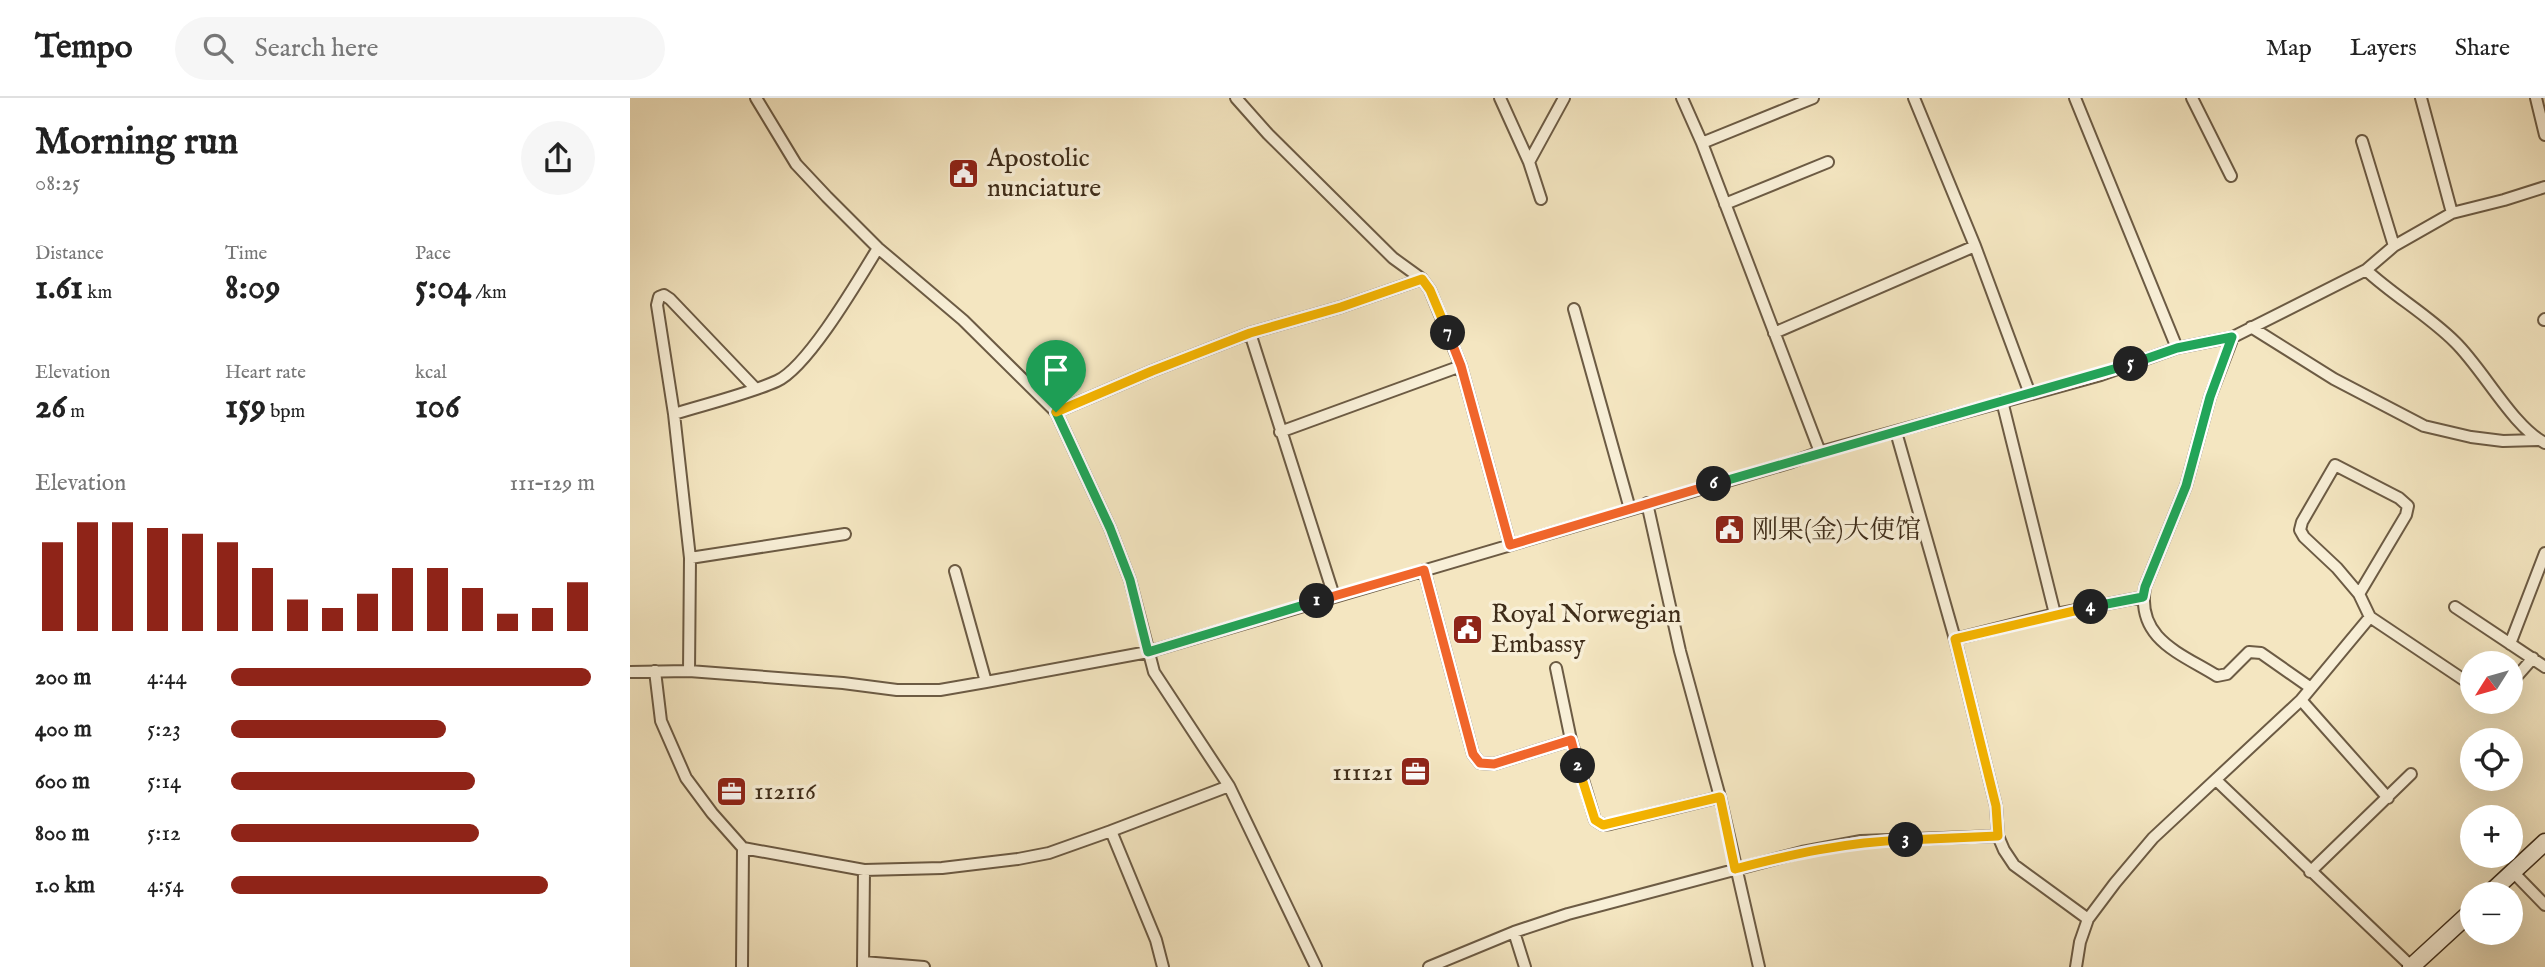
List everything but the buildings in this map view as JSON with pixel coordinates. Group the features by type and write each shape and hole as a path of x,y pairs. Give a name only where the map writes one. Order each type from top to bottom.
{"street":[{"path":"756,98 796,164 878,248 963,320 1056,412 1110,528 1130,580 1154,672 1229,786 1316,967"},
{"path":"1236,98 1268,134 1393,258 1422,279 1430,290 1461,366 1510,545"},
{"path":"1500,98 1529,162 1541,200"},
{"path":"1529,162 1564,98"},
{"path":"1682,98 1702,143 1820,452"},
{"path":"1702,143 1813,98"},
{"path":"1914,98 1975,246 2029,394"},
{"path":"2075,98 2177,348"},
{"path":"2192,98 2231,176"},
{"path":"2421,98 2452,213"},
{"path":"2536,98 2545,135"},
{"path":"2362,141 2394,246"},
{"path":"1725,204 1828,162"},
{"path":"630,672 689,671 897,690 940,690 1148,652 1820,452 2101,375 2177,348 2232,337 2366,270 2394,246 2452,213 2545,187"},
{"path":"1774,333 1975,246"},
{"path":"674,414 779,380 803,358 878,248"},
{"path":"2366,270 2393,295 2456,342 2506,407 2541,441"},
{"path":"1056,412 1250,333 1341,307 1422,279"},
{"path":"689,671 690,558 674,414 657,305 659,298 664,295 670,299 755,388"},
{"path":"1574,309 1630,509"},
{"path":"2250,327 2314,368 2424,426 2471,437 2503,441 2541,441"},
{"path":"1250,333 1334,596"},
{"path":"2232,337 2210,397 2186,486 2145,587 2143,597 2147,625 2159,640 2217,676 2227,674 2249,652 2261,653 2311,688"},
{"path":"1280,432 1461,366"},
{"path":"2002,401 2055,614"},
{"path":"1896,432 1955,639 1996,806 1998,836 2014,864 2088,919"},
{"path":"2358,594 2406,514 2408,506 2399,498 2335,465 2300,530 2304,537 2337,568 2358,594 2370,617 2460,678"},
{"path":"1647,503 1680,651 1720,797 1759,967"},
{"path":"690,558 845,534"},
{"path":"2510,644 2545,553"},
{"path":"1424,570 1473,754 1480,763 1494,764 1571,740"},
{"path":"955,571 986,682"},
{"path":"1955,639 2055,614 2143,597"},
{"path":"2455,607 2545,667"},
{"path":"2076,967 2080,942 2088,919 2153,838 2301,700 2370,617"},
{"path":"2524,668 2533,658"},
{"path":"1556,668 1571,740 1595,820 1603,825 1720,797"},
{"path":"655,671 661,721 686,778 743,848 864,870 942,868 1018,859 1049,853 1229,786"},
{"path":"2301,700 2388,798"},
{"path":"2310,872 2411,774"},
{"path":"2216,780 2412,967 2460,922"},
{"path":"1111,831 1156,940 1163,967"},
{"path":"1429,967 1514,932 1568,914 1802,852 1861,841 1998,836"},
{"path":"2502,882 2545,842"},
{"path":"741,967 743,848"},
{"path":"864,870 863,964 924,967"},
{"path":"2513,872 2545,905"},
{"path":"1514,932 1525,967"}],"place":[{"name":"Apostolic nunciature","path":"964,173"},
{"name":"刚果(金)大使馆","path":"1729,530"},
{"name":"Royal Norwegian Embassy","path":"1468,629"},
{"name":"111121","path":"1416,772"},
{"name":"112116","path":"731,791"}],"route":[{"path":"1422,279 1440,312 1461,366 1510,545 1820,452 2101,375 2177,348 2232,337 2210,397 2186,486 2143,597 2055,614 1955,639 1996,806 1998,836 1861,841 1735,869 1720,797 1603,825 1595,820 1571,740 1494,764 1480,763 1473,754 1424,570 1148,652 1130,580 1110,528 1056,412 1250,333 1341,307 1422,279"}]}
